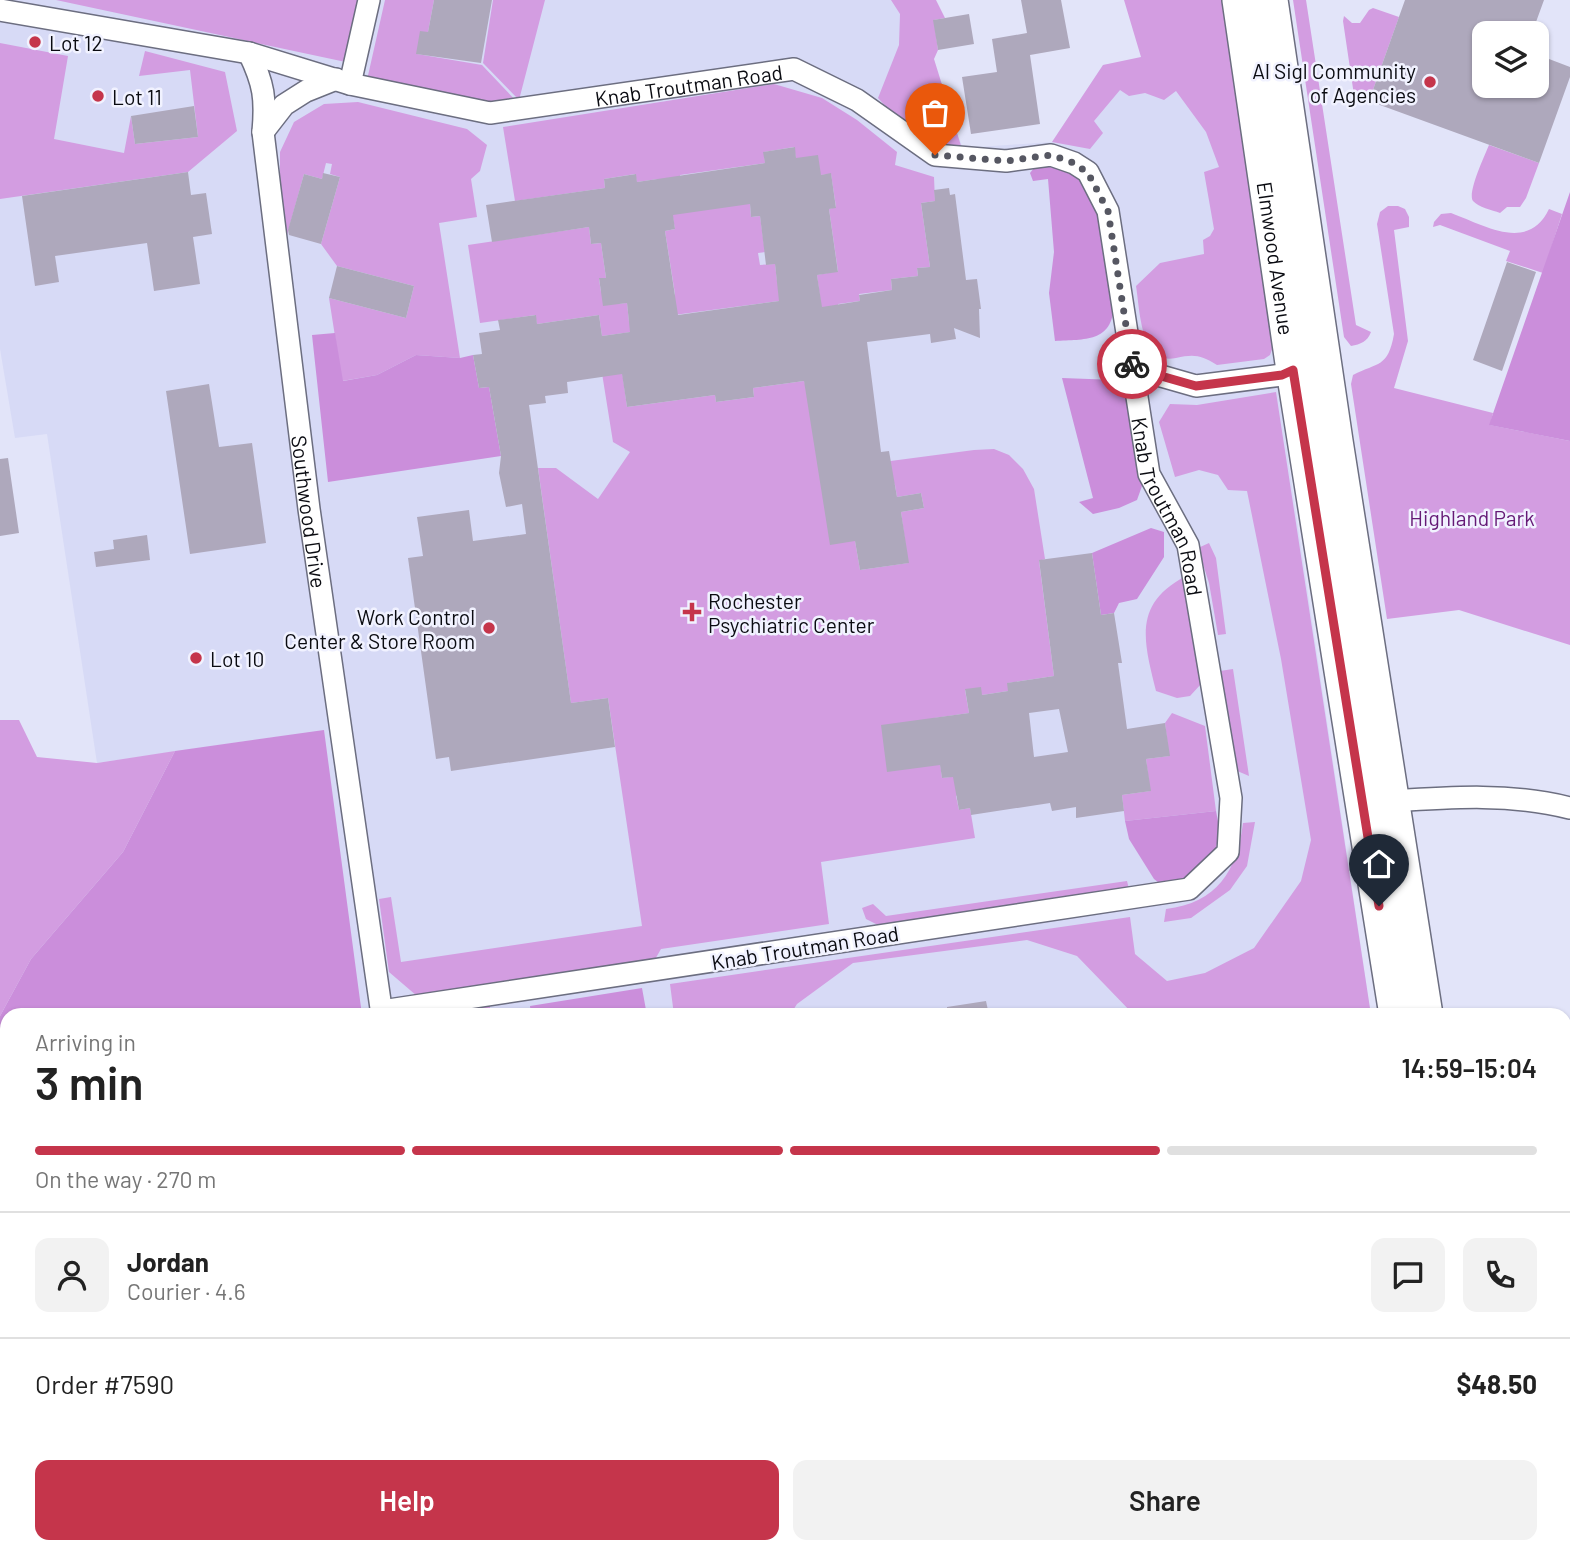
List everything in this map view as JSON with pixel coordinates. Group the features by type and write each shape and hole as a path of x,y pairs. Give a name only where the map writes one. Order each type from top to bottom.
{"main road":[{"name":"Elmwood Avenue","path":"1239,0 1393,801 1425,1008"},
{"name":"Elmwood Avenue","path":"1271,0 1309,368 1395,1008"}],"street":[{"path":"263,132 284,105 306,91 343,82 369,0"},
{"name":"Knab Troutman Road","path":"0,10 249,53 343,82 490,113 794,69 857,100 935,155 1006,161 1051,155 1074,163 1088,173 1108,211 1149,474 1188,545 1231,798 1228,852 1189,889 415,1008"},
{"name":"Southwood Drive","path":"249,53 261,78 266,100 263,132 311,521 381,1008"},
{"path":"1133,368 1196,386 1282,375 1309,368"},
{"path":"1393,801 1489,796 1570,808"}],"shaded area":[{"name":"Rochester Psychiatric Center","path":"0,0 903,0 963,148 1052,142 1103,65 1232,44 1292,487 1370,1008 315,1008 274,737 97,763 47,434 15,438 0,349"},
{"path":"1034,168 1075,174 1086,185 1095,203 1114,305 1108,326 1102,333 1086,339 1055,341 1049,293 1054,252 1048,179 1033,181 1030,173"},
{"path":"1570,192 1570,441 1489,425"},
{"path":"335,333 343,381 377,375 416,355 460,358 473,355 479,388 489,387 501,456 328,482 312,335"},
{"path":"1062,378 1116,380 1127,399 1142,486 1137,500 1119,508 1093,514 1079,502 1093,498"},
{"path":"1151,528 1164,532 1164,557 1137,599 1119,603 1114,613 1101,615 1092,553"},
{"path":"324,730 361,1008 4,1008 31,959 123,852 175,751"},
{"path":"1216,811 1220,832 1214,855 1191,878 1163,886 1154,879 1129,839 1125,821"},
{"path":"642,988 646,1008 530,1008"}],"green space":[{"path":"56,0 368,0 355,64"},
{"path":"385,0 434,0 428,32 417,54 482,65 517,102 480,104 367,80"},
{"path":"493,0 545,0 519,100 483,63"},
{"path":"891,0 936,0 945,18 934,20 938,50 934,59 962,149 947,148 890,111 878,98 899,45 900,14"},
{"path":"1124,0 1226,0 1274,344 1270,355 1264,359 1217,365 1197,356 1164,358 1155,353 1144,334 1136,286 1160,263 1204,254 1203,240 1210,236 1214,229 1204,172 1219,167 1206,132 1176,91 1164,100 1145,93 1129,96 1120,90 1094,121 1103,133 1090,149 1052,142 1103,65 1141,57"},
{"path":"1293,0 1306,0 1356,325 1371,332 1363,342 1351,346 1344,337"},
{"path":"1373,8 1399,17 1369,101 1358,104 1355,102 1343,21 1344,16 1352,23 1360,23"},
{"path":"0,43 68,56 54,139 124,153 131,116 135,144 198,137 190,70 139,76 145,51 225,72 237,131 188,172 0,199"},
{"path":"774,84 822,98 857,120 897,152 895,165 934,177 935,201 921,203 930,267 917,268 918,276 891,279 892,290 859,294 860,301 838,304 838,311 822,313 817,275 838,271 829,209 836,207 831,174 821,175 796,158 794,147 764,152 765,163 680,175 682,190 660,194 658,179 637,182 635,174 604,179 605,188 515,201 503,127"},
{"path":"358,102 467,129 487,145 480,171 471,179 477,217 439,223 460,358 416,355 377,375 342,381 329,298 406,318 414,286 337,266 321,244 340,177 330,174 332,164 326,163 322,179 304,174 287,235 280,223 280,152 294,122 324,104"},
{"path":"1489,145 1539,163 1520,207 1507,207 1500,213 1473,201 1474,182"},
{"path":"670,201 750,204 751,217 760,216 765,252 758,253 760,265 775,264 777,281 784,280 786,300 659,317 675,294 665,231 675,229"},
{"name":"Highland Park","path":"1388,206 1405,209 1409,217 1409,227 1394,230 1408,341 1394,388 1493,413 1490,425 1570,441 1570,645 1459,610 1387,619 1351,384 1353,375 1381,362 1392,345 1394,334 1377,224 1380,212"},
{"path":"1549,209 1562,214 1543,273 1506,261 1510,251 1440,225 1433,227 1441,214 1451,213 1491,229 1517,233 1529,230 1540,222"},
{"path":"589,227 591,244 601,243 606,278 599,279 601,292 615,291 616,304 627,303 629,322 638,331 602,336 599,315 537,324 535,315 480,323 468,245"},
{"path":"621,364 627,407 715,395 716,402 754,397 753,388 804,381 855,541 860,570 908,563 901,512 924,508 921,493 897,497 895,485 883,462 974,450 994,449 1009,455 1023,469 1034,489 1045,559 1039,561 1054,676 1008,683 1008,691 982,695 965,690 969,713 934,718 942,778 984,773 956,796 959,810 970,808 975,838 821,862 829,924 661,949 654,961 417,996 389,972 379,899 391,897 401,962 642,926 608,698 571,703 538,468 556,468 598,499 630,452 613,442 601,367"},
{"path":"1276,392 1370,1008 1127,1008 1077,956 1027,940 853,963 794,1008 673,1008 670,984 1130,917 1135,954 1167,981 1205,973 1254,948 1301,881 1311,840 1281,659 1247,491 1228,490 1218,475 1199,470 1175,477 1159,422 1170,404 1197,405"},
{"path":"1209,543 1216,558 1226,634 1218,635 1209,583 1198,548"},
{"path":"1186,576 1202,683 1190,696 1177,698 1156,691 1148,656 1146,626 1157,599"},
{"path":"1233,669 1249,776 1235,770 1220,671"},
{"path":"1172,713 1205,726 1216,811 1125,821 1122,795 1150,791 1146,759 1169,756 1165,723"},
{"path":"0,720 19,720 37,757 97,763 175,751 123,852 31,959 4,1008 0,1008"},
{"path":"1255,822 1247,866 1230,890 1191,918 1164,922 1166,909 1199,900 1221,882 1236,856 1243,823"},
{"path":"1127,881 1129,889 880,926 866,919 862,908 873,904 886,916"},
{"path":"489,1000 490,1008 441,1008"}],"building":[{"path":"434,0 492,0 481,63 416,54 420,31 428,32"},
{"path":"1021,0 1061,0 1070,48 1030,55 1040,124 971,134 962,77 997,72 992,39 1027,33"},
{"name":"Al Sigl Community of Agencies","path":"1405,0 1544,0 1536,21 1472,21 1472,98 1549,98 1549,59 1570,67 1570,77 1539,163 1369,101"},
{"path":"969,14 974,44 938,50 933,20"},
{"path":"194,106 198,137 135,144 131,116"},
{"path":"795,147 796,158 818,155 821,175 831,173 836,208 829,209 838,272 817,275 822,307 860,301 859,295 892,290 891,279 918,276 917,268 930,267 921,203 935,201 934,190 949,188 950,195 955,194 966,280 977,279 981,309 980,338 954,328 956,339 931,343 930,334 867,342 881,452 889,451 897,497 921,493 924,508 901,512 909,563 860,570 855,541 830,545 804,381 753,388 754,397 716,402 715,395 627,407 622,374 567,382 568,393 545,396 546,403 529,405 571,703 608,698 615,747 451,771 449,757 436,759 408,558 423,556 417,517 469,510 473,541 526,534 522,504 506,507 499,473 501,456 489,387 479,388 473,355 482,354 479,333 500,330 498,320 536,315 537,324 599,315 602,336 630,332 627,303 603,306 599,278 606,278 601,243 591,244 589,227 492,242 486,205 605,188 604,179 636,174 637,182 765,163 763,152","holes":["750,204 751,217 760,216 766,265 775,264 779,301 678,315 665,231 675,229 673,215"]},
{"path":"188,172 191,195 206,193 212,234 193,237 200,284 154,291 147,243 55,256 59,282 35,286 22,196"},
{"path":"323,173 340,177 321,244 289,235 288,230 304,174 322,179"},
{"path":"1507,262 1536,272 1502,371 1473,360"},
{"path":"337,266 414,286 406,318 329,298"},
{"path":"209,384 219,447 252,443 266,543 190,554 166,391"},
{"path":"8,458 19,533 0,536 0,459"},
{"path":"147,535 150,560 96,567 94,552 114,549 113,540"},
{"path":"1092,553 1101,615 1114,613 1122,663 1118,663 1127,729 1165,723 1170,756 1146,759 1151,791 1122,795 1124,811 1076,818 1076,807 1052,811 1050,803 971,815 970,808 959,810 953,777 942,778 940,765 887,772 881,725 969,713 965,689 981,687 982,695 1008,691 1007,683 1054,676 1039,560","holes":["1059,709 1068,752 1034,757 1029,713"]},
{"path":"986,1001 988,1008 947,1008"}],"way so far":[{"path":"935,155 1006,161 1051,155 1074,163 1088,173 1108,211 1132,364"}],"place":[{"name":"Lot 12","path":"35,42"},
{"name":"Al Sigl Community of Agencies","path":"1430,82"},
{"name":"Lot 11","path":"98,96"},
{"name":"Rochester Psychiatric Center","path":"692,612"},
{"name":"Work Control Center & Store Room","path":"489,628"},
{"name":"Lot 10","path":"196,658"}],"route":[{"path":"1132,364 1133,368 1196,386 1282,375 1293,370 1379,906"}]}
